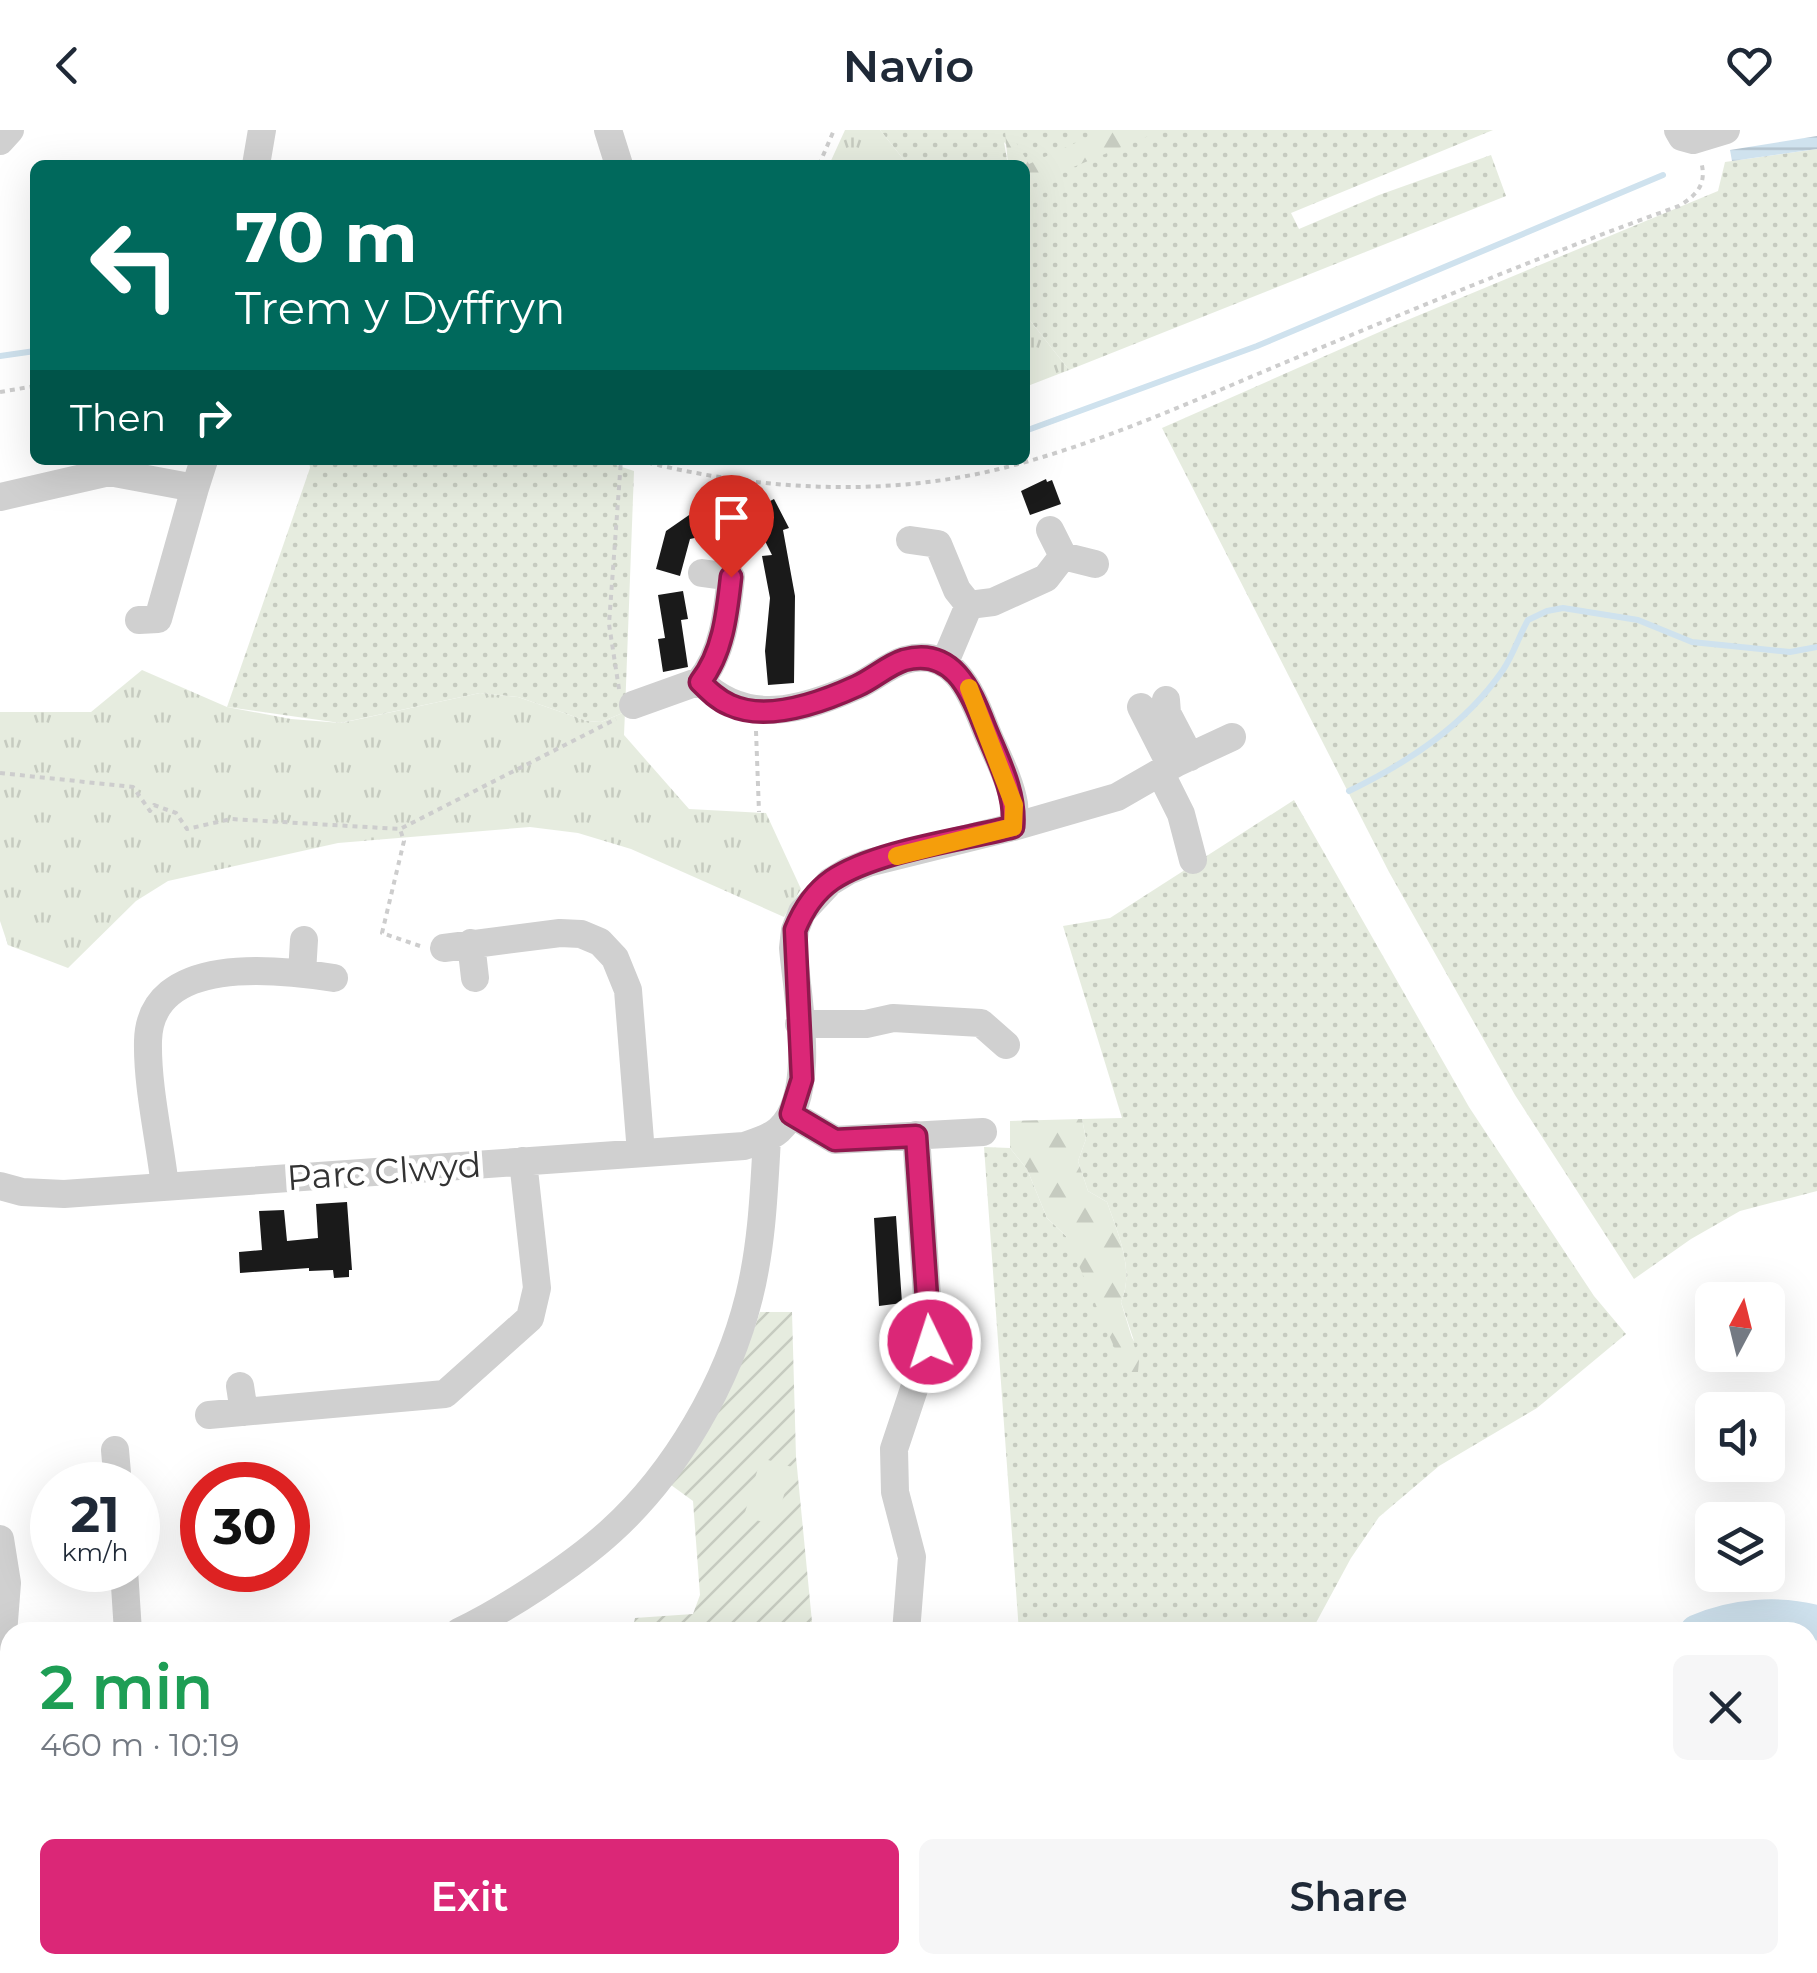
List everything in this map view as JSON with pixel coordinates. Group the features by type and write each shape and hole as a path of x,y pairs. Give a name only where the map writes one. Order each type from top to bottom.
{"street":[{"path":"0,141 10,130"},
{"path":"257,160 262,130"},
{"path":"1680,134 1694,140 1726,130"},
{"path":"615,132 618,160"},
{"path":"150,624 202,465"},
{"path":"0,496 108,472 194,488"},
{"path":"1050,530 1064,556 1095,564"},
{"path":"936,537 957,590 970,604"},
{"path":"970,604 993,602 1046,578 1064,556"},
{"path":"633,705 700,682 717,651 733,566 702,573"},
{"path":"945,662 970,604"},
{"path":"700,682 734,707 755,711 785,708 843,692 903,660 945,662 969,687 1014,805 1013,827"},
{"path":"1154,704 1174,765 1193,860"},
{"path":"475,1622 611,1531 661,1476 729,1358 749,1298 761,1235 767,1138 791,1114 802,1079 795,930 802,912 830,882 868,863 1117,797 1232,738"},
{"path":"475,978 457,945 581,934 600,942 616,958 628,990 640,1153"},
{"path":"302,973 304,940"},
{"path":"165,1187 148,1040 159,1006 174,990 204,975 302,973 334,978"},
{"path":"799,1024 983,1016 1006,1045"},
{"path":"791,1114 835,1140 983,1132"},
{"path":"907,1622 912,1557 895,1492 894,1448 930,1342 916,1136"},
{"name":"Parc Clwyd","path":"0,1186 22,1192 64,1194 744,1146 767,1138"},
{"path":"209,1415 242,1399 445,1394 530,1318 551,1288 523,1162"},
{"path":"116,1450 117,1462"},
{"path":"0,1539 7,1583 4,1622"},
{"path":"125,1592 127,1622"}],"path":[{"path":"821,160 834,130"},
{"path":"1030,459 1133,426 1445,297 1679,206 1696,195 1704,173 1701,158 1680,134"},
{"path":"0,392 30,387"},
{"path":"0,773 133,787 150,811 154,805 176,813 186,830 231,819 400,829 628,714 633,705 620,693 609,624 621,465"},
{"path":"664,465 748,481 858,487 959,477 1008,465"},
{"path":"755,711 759,812"},
{"path":"400,829 404,841 382,932 426,947 457,945"}],"green space":[{"path":"845,130 880,130 904,160 831,160"},
{"path":"880,130 1493,130 1291,213 1299,229 1491,155 1506,196 1069,370 1030,320 1030,184 1037,181 1030,173 1030,160 1019,160 1004,142 1007,160 904,160"},
{"path":"1014,130 1027,160 1008,160 1005,131"},
{"path":"1104,130 1163,130 1030,185 1030,164"},
{"path":"1817,149 1817,1191 1740,1211 1634,1279 1515,1095 1389,872 1162,428 1393,326 1718,191 1725,162"},
{"path":"1030,320 1069,370 1030,385"},
{"path":"310,465 616,465 634,471 625,712 601,722 587,721 518,697 480,693 340,723 227,707"},
{"path":"142,670 227,707 291,719 341,723 480,693 518,697 587,721 601,722 625,712 624,735 689,809 766,813 801,889 784,917 631,849 578,833 530,827 338,843 168,881 136,901 68,968 8,945 0,921 0,712 91,712"},
{"path":"1294,800 1469,1107 1594,1296 1626,1334 1537,1408 1439,1466 1379,1517 1351,1558 1316,1622 1018,1622 984,1147 1010,1148 1027,1169 1047,1218 1066,1236 1134,1341 1121,1302 1126,1265 1120,1239 1107,1202 1088,1191 1078,1161 1086,1139 1082,1119 1122,1118 1063,926 1110,918"},
{"path":"1082,1119 1086,1139 1078,1161 1088,1191 1107,1202 1120,1239 1126,1265 1121,1302 1139,1361 1138,1372 1125,1372 1066,1236 1047,1218 1027,1169 1010,1148 1010,1121"},
{"path":"760,1312 792,1312 796,1457 812,1622 634,1622 635,1618 693,1614 700,1595 693,1501 671,1485 699,1444"},
{"path":"761,1458 792,1467 775,1526 744,1516"}],"water":[{"path":"1817,136 1817,149 1732,161 1730,150"}],"building":[{"path":"1052,480 1061,504 1030,515 1021,491"},
{"path":"774,499 789,528 783,530 795,596 794,683 768,685 765,651 770,598 762,556 772,555 750,511"},
{"path":"726,506 731,530 690,539 680,576 656,569 666,531 692,513"},
{"path":"683,591 688,619 681,620 688,667 663,672 658,639 665,638 658,595"},
{"path":"347,1202 352,1270 349,1277 334,1278 333,1270 309,1268 240,1273 239,1252 262,1250 259,1211 284,1210 287,1241 318,1238 316,1204"},
{"path":"896,1216 902,1303 879,1306 874,1218"}],"waterway":[{"path":"1030,429 1257,346 1663,175"},
{"path":"0,356 30,352"},
{"path":"1349,791 1393,768 1453,725 1503,670 1528,620 1547,611 1563,608 1638,620 1692,642 1790,652 1817,647"},
{"path":"1726,1622 1756,1617 1811,1622"}],"slow traffic":[{"path":"897,856 1013,827 1014,805 969,688"}],"route":[{"path":"731,577 717,651 700,682 717,698 734,707 755,711 785,708 858,686 903,660 945,662 969,687 1014,805 1013,827 848,871 814,897 795,930 802,1079 791,1114 835,1140 916,1136 930,1342"}]}
